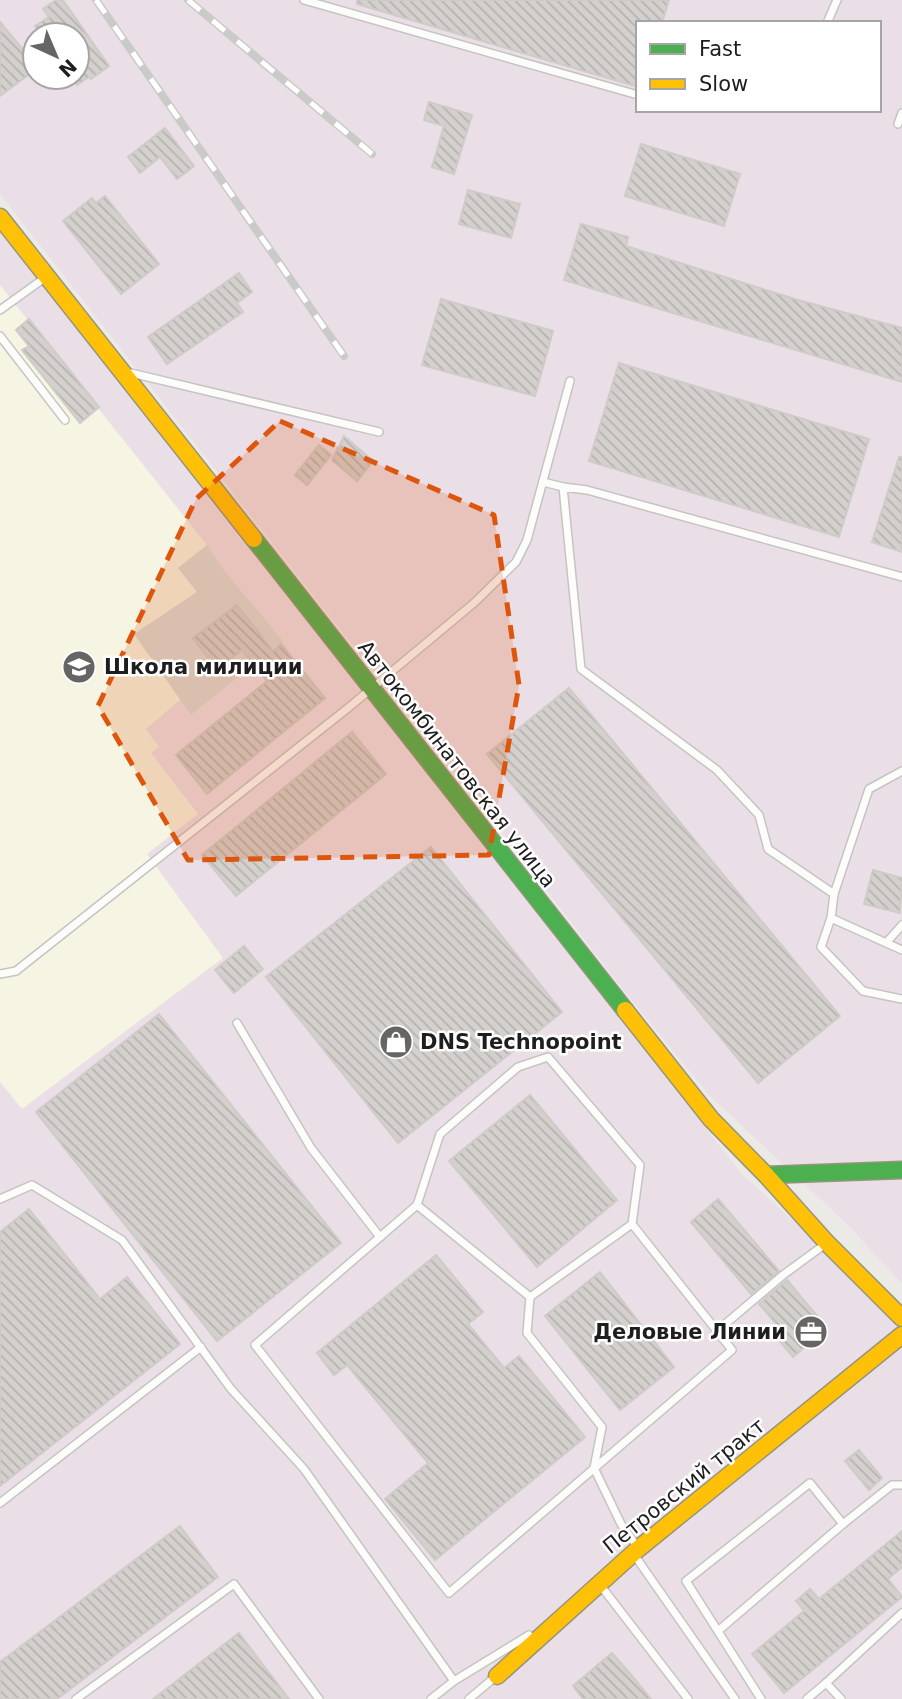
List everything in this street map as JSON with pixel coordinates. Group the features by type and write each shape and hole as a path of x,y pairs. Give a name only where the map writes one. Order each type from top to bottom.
{"street":[{"name":"Автокомбинатовская улица","path":"0,217 710,1119 902,1318"},
{"path":"766,1175 902,1170"},
{"name":"Петровский тракт","path":"497,1676 636,1551 902,1335"}],"lane":[{"path":"304,0 636,94"},
{"path":"828,21 837,0"},
{"path":"898,124 902,113"},
{"path":"0,310 46,276"},
{"path":"0,336 65,420"},
{"path":"120,371 379,432"},
{"path":"0,974 16,971 372,687 474,603 516,562 527,540 570,381"},
{"path":"543,482 587,490 902,577"},
{"path":"563,487 581,669 716,770 759,816 768,849 834,894"},
{"path":"902,771 869,789 834,894 831,918 821,947 863,991 902,999"},
{"path":"831,918 902,950"},
{"path":"886,943 902,925"},
{"path":"237,1023 311,1148 380,1237"},
{"path":"548,1057 640,1165 632,1224 732,1350 449,1593 255,1345 417,1205 440,1134 518,1068 548,1057"},
{"path":"0,1199 32,1185 122,1240 231,1389 304,1469 454,1681"},
{"path":"417,1205 530,1297"},
{"path":"632,1224 530,1297 527,1333 602,1427 594,1468 621,1524 636,1551 735,1699"},
{"path":"717,1331 783,1275 827,1243"},
{"path":"0,1503 201,1347"},
{"path":"761,1699 686,1581 810,1483 843,1524"},
{"path":"718,1631 892,1485 902,1485"},
{"path":"600,1583 688,1699"},
{"path":"76,1699 234,1584 319,1699"},
{"path":"431,1699 454,1681 572,1609"},
{"path":"807,1699 902,1613"},
{"path":"469,1699 497,1676"},
{"path":"826,1683 841,1699"}],"highlighted area":[{"path":"280,421 494,515 519,685 489,855 188,860 98,706 196,499"}],"shaded area":[{"path":"0,0 902,0 902,1284 849,1226 709,1095 624,991 475,797 317,600 0,194"},
{"path":"0,232 740,1172 788,1216 874,1287 902,1320 902,1699 0,1699"},
{"name":"Школа милиции","path":"0,285 207,545 178,568 197,592 135,634 181,699 146,729 159,747 151,753 198,814 147,854 223,958 22,1109 0,1082"},
{"path":"207,545 222,568 283,641 191,715 134,634 197,592 178,568"}],"building":[{"path":"56,0 63,0 78,21 43,21 49,17 43,9"},
{"path":"357,0 669,0 663,21 636,21 636,86 357,4"},
{"path":"0,22 21,47 21,80 0,96"},
{"path":"91,40 109,66 91,79"},
{"path":"429,102 472,115 454,174 432,167 444,126 424,120"},
{"path":"165,128 194,166 177,179 160,157 140,173 128,157"},
{"path":"641,144 740,174 724,226 625,196"},
{"path":"468,190 520,204 511,238 459,224"},
{"path":"105,196 159,264 121,294 63,221 92,198 96,203"},
{"path":"581,224 628,237 626,246 798,300 902,328 902,382 564,280"},
{"path":"239,273 252,292 237,303 243,312 167,364 148,337"},
{"path":"441,299 553,331 535,396 422,365"},
{"path":"29,319 99,407 80,423 22,350 29,346 16,330"},
{"path":"619,363 869,439 839,537 589,461"},
{"path":"344,436 373,461 357,481 332,460"},
{"path":"319,445 331,455 307,485 295,475"},
{"path":"899,457 902,457 902,552 872,542"},
{"path":"237,605 273,651 281,644 325,698 207,794 176,755 267,681 242,650 217,670 193,638"},
{"path":"569,688 840,1016 758,1083 487,754"},
{"path":"352,732 386,774 236,896 202,855"},
{"path":"431,847 562,1012 398,1143 266,977"},
{"path":"873,870 902,878 900,913 864,904"},
{"path":"244,946 263,969 234,993 215,970"},
{"path":"159,1014 341,1243 217,1341 36,1112"},
{"path":"530,1095 617,1200 537,1267 449,1161"},
{"path":"718,1199 779,1271 751,1294 691,1222"},
{"path":"29,1209 100,1299 127,1277 180,1344 0,1486 0,1232"},
{"path":"436,1255 483,1312 468,1324 504,1368 519,1356 585,1437 435,1560 385,1499 428,1463 347,1365 334,1375 317,1353"},
{"path":"600,1272 674,1367 620,1410 545,1316"},
{"path":"787,1280 827,1328 793,1357 777,1338 784,1333 759,1304"},
{"path":"859,1450 882,1478 869,1490 845,1461"},
{"path":"180,1526 218,1577 57,1699 0,1699 0,1662"},
{"path":"902,1531 902,1567 888,1579 902,1597 784,1693 752,1654 804,1611 796,1601 810,1589 819,1599"},
{"path":"239,1633 289,1699 153,1699"},
{"path":"612,1653 651,1699 583,1699 573,1686"}],"railway":[{"path":"96,0 344,356"},
{"path":"188,0 372,154"}],"traffic: fast":[{"path":"254,539 625,1010"},
{"path":"766,1175 902,1170"}],"traffic: slow":[{"path":"0,217 254,539"},
{"path":"625,1010 711,1119 827,1243 902,1318"},
{"path":"497,1676 638,1549 902,1335"}],"place":[{"name":"Школа милиции","path":"79,667"},
{"name":"DNS Technopoint","path":"396,1042"},
{"name":"Деловые Линии","path":"811,1332"}]}
